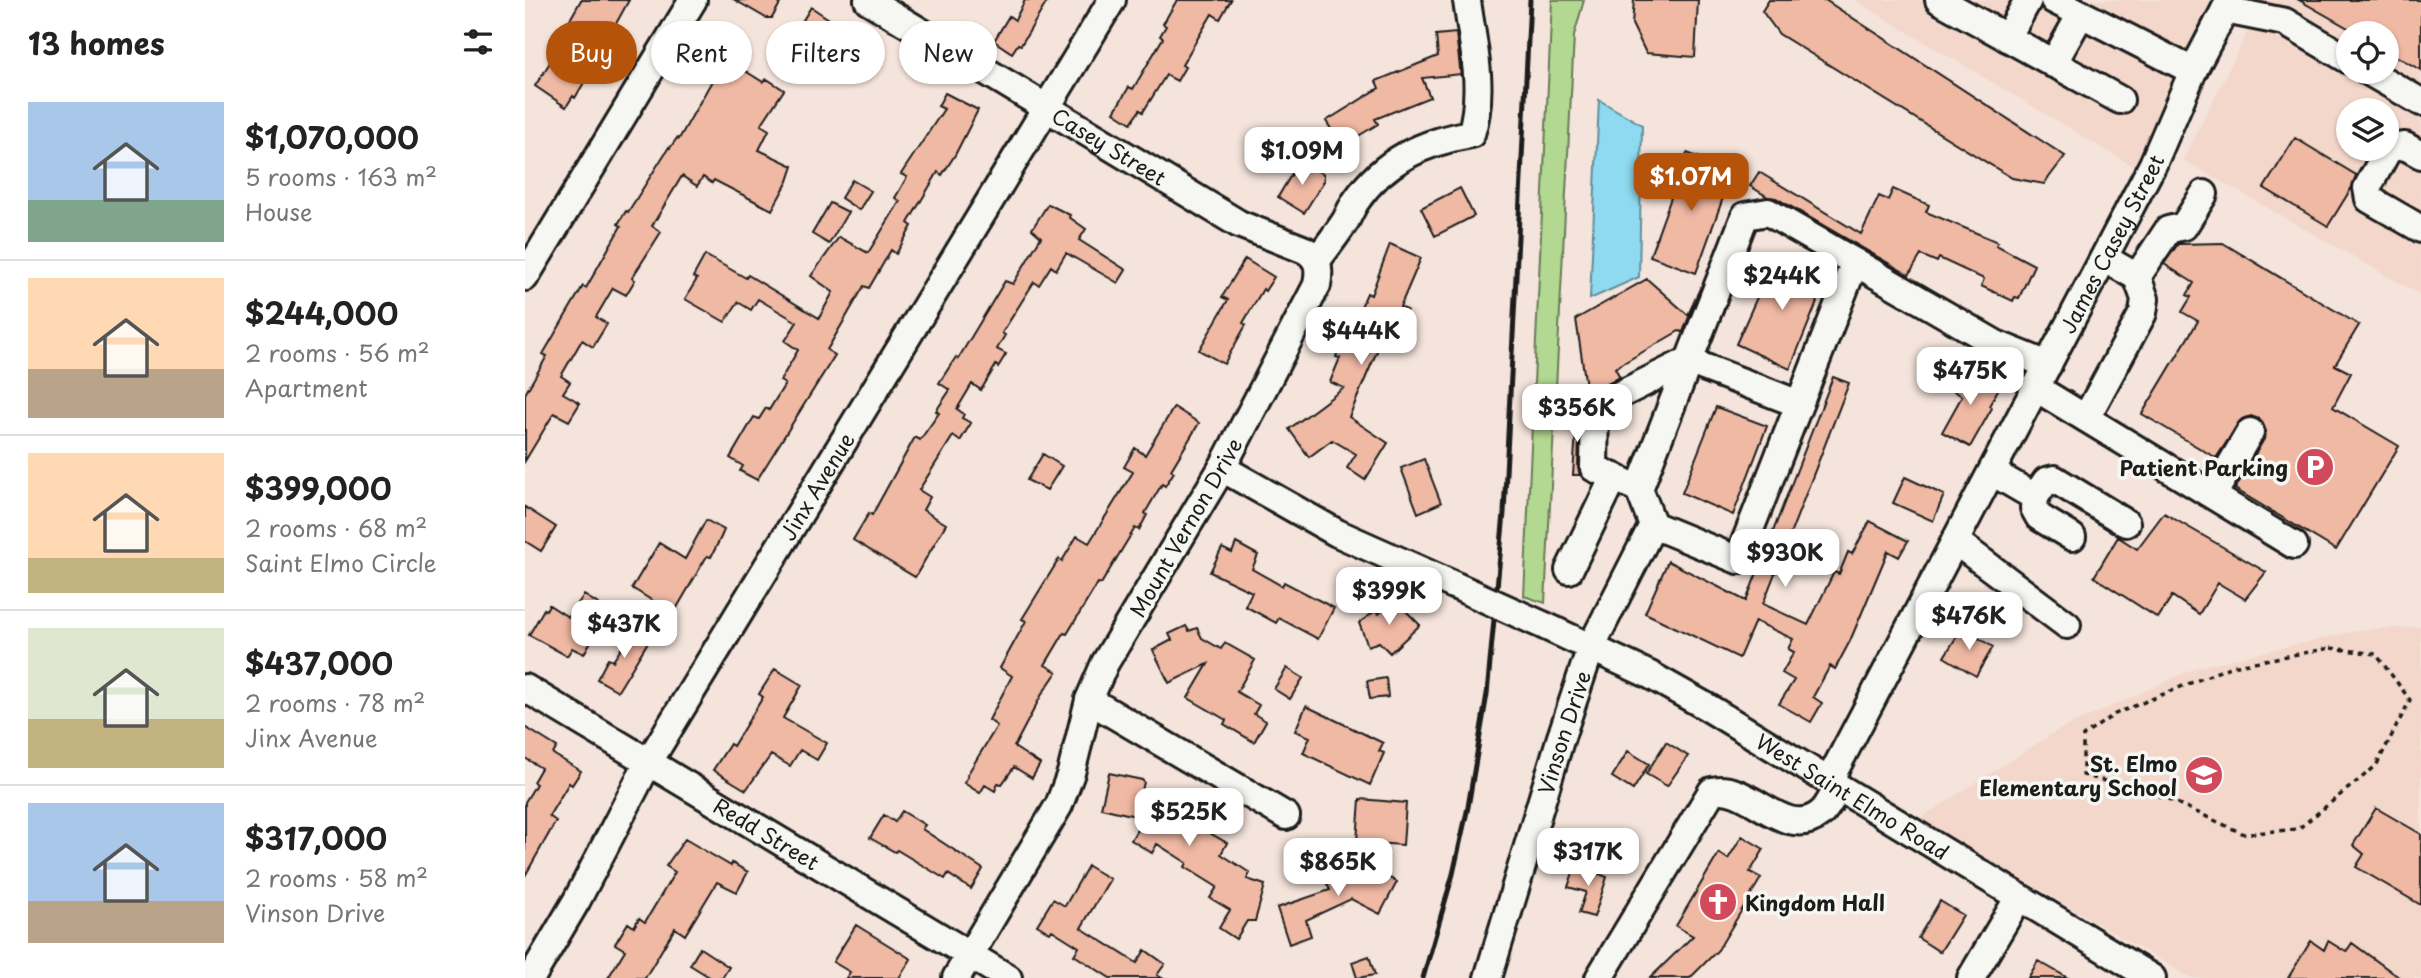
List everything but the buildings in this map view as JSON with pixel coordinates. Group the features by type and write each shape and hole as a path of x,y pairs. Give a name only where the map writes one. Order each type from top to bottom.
{"street":[{"path":"525,277 693,0"},
{"name":"Casey Street","path":"868,0 1239,224 1305,250 1317,260"},
{"name":"Jinx Avenue","path":"531,978 577,900 648,763 1112,0"},
{"path":"1939,0 2120,100"},
{"path":"2007,38 2028,0"},
{"path":"2054,0 2193,71"},
{"name":"Mount Vernon Drive","path":"956,978 1059,805 1071,774 1089,700 1114,646 1222,468 1317,285 1317,260 1360,196 1385,169 1422,146 1441,139 1471,134 1477,104 1478,71 1467,1"},
{"path":"2227,5 2285,22 2336,52"},
{"name":"James Casey Street","path":"1599,978 1712,791 1727,789 1780,818 1800,820 1815,817 1822,812 1955,541 2153,164 2193,71 2227,5"},
{"path":"2053,64 2081,13"},
{"path":"2390,84 2421,102"},
{"path":"2421,155 2406,146 2389,148 2367,188 2369,199 2421,229"},
{"path":"2137,277 2168,230 2184,226 2204,194"},
{"path":"1855,262 1738,560 1653,525 1639,489 1745,216 1768,212 1855,262 1996,344 2042,376 2086,418 2213,495 2257,512 2294,545"},
{"path":"2086,418 2143,313 2145,299 2137,277 2104,258"},
{"path":"1639,489 1594,468 1595,407 1689,361 1799,404"},
{"path":"2213,495 2250,432"},
{"name":"West Saint Elmo Road","path":"1222,468 1337,533 1650,675 2153,978"},
{"path":"1991,472 2035,497"},
{"path":"1569,570 1614,477"},
{"path":"2073,537 2039,517 2034,508 2035,497 2046,481 2054,479 2126,523"},
{"name":"Vinson Drive","path":"1488,978 1591,647 1653,525"},
{"path":"1955,541 2067,625"},
{"name":"Redd Street","path":"525,688 1008,978"},
{"path":"1089,700 1286,816"},
{"path":"1971,978 2019,897"}],"path":[{"path":"2331,648 2376,654 2410,699 2376,766 2298,829 2244,834 2166,798 2083,775 2083,736 2115,714 2232,666 2331,648"}],"shaded area":[{"path":"1854,0 2216,0 2136,168"},
{"path":"2264,0 2421,0 2421,295 2183,160"},
{"name":"St. Elmo Elementary School","path":"2421,627 2421,978 2191,978 1919,819 2057,731 2198,667 2360,630"}],"green space":[{"path":"1552,0 1584,0 1574,36 1545,603 1524,596"}],"water":[{"path":"1599,100 1642,125 1639,277 1590,299"}],"railway":[{"path":"1423,978 1453,874 1468,807 1487,694 1504,513 1530,0"}],"place":[{"name":"Patient Parking","path":"2315,467"},
{"name":"St. Elmo Elementary School","path":"2204,775"},
{"name":"Kingdom Hall","path":"1718,902"}]}
